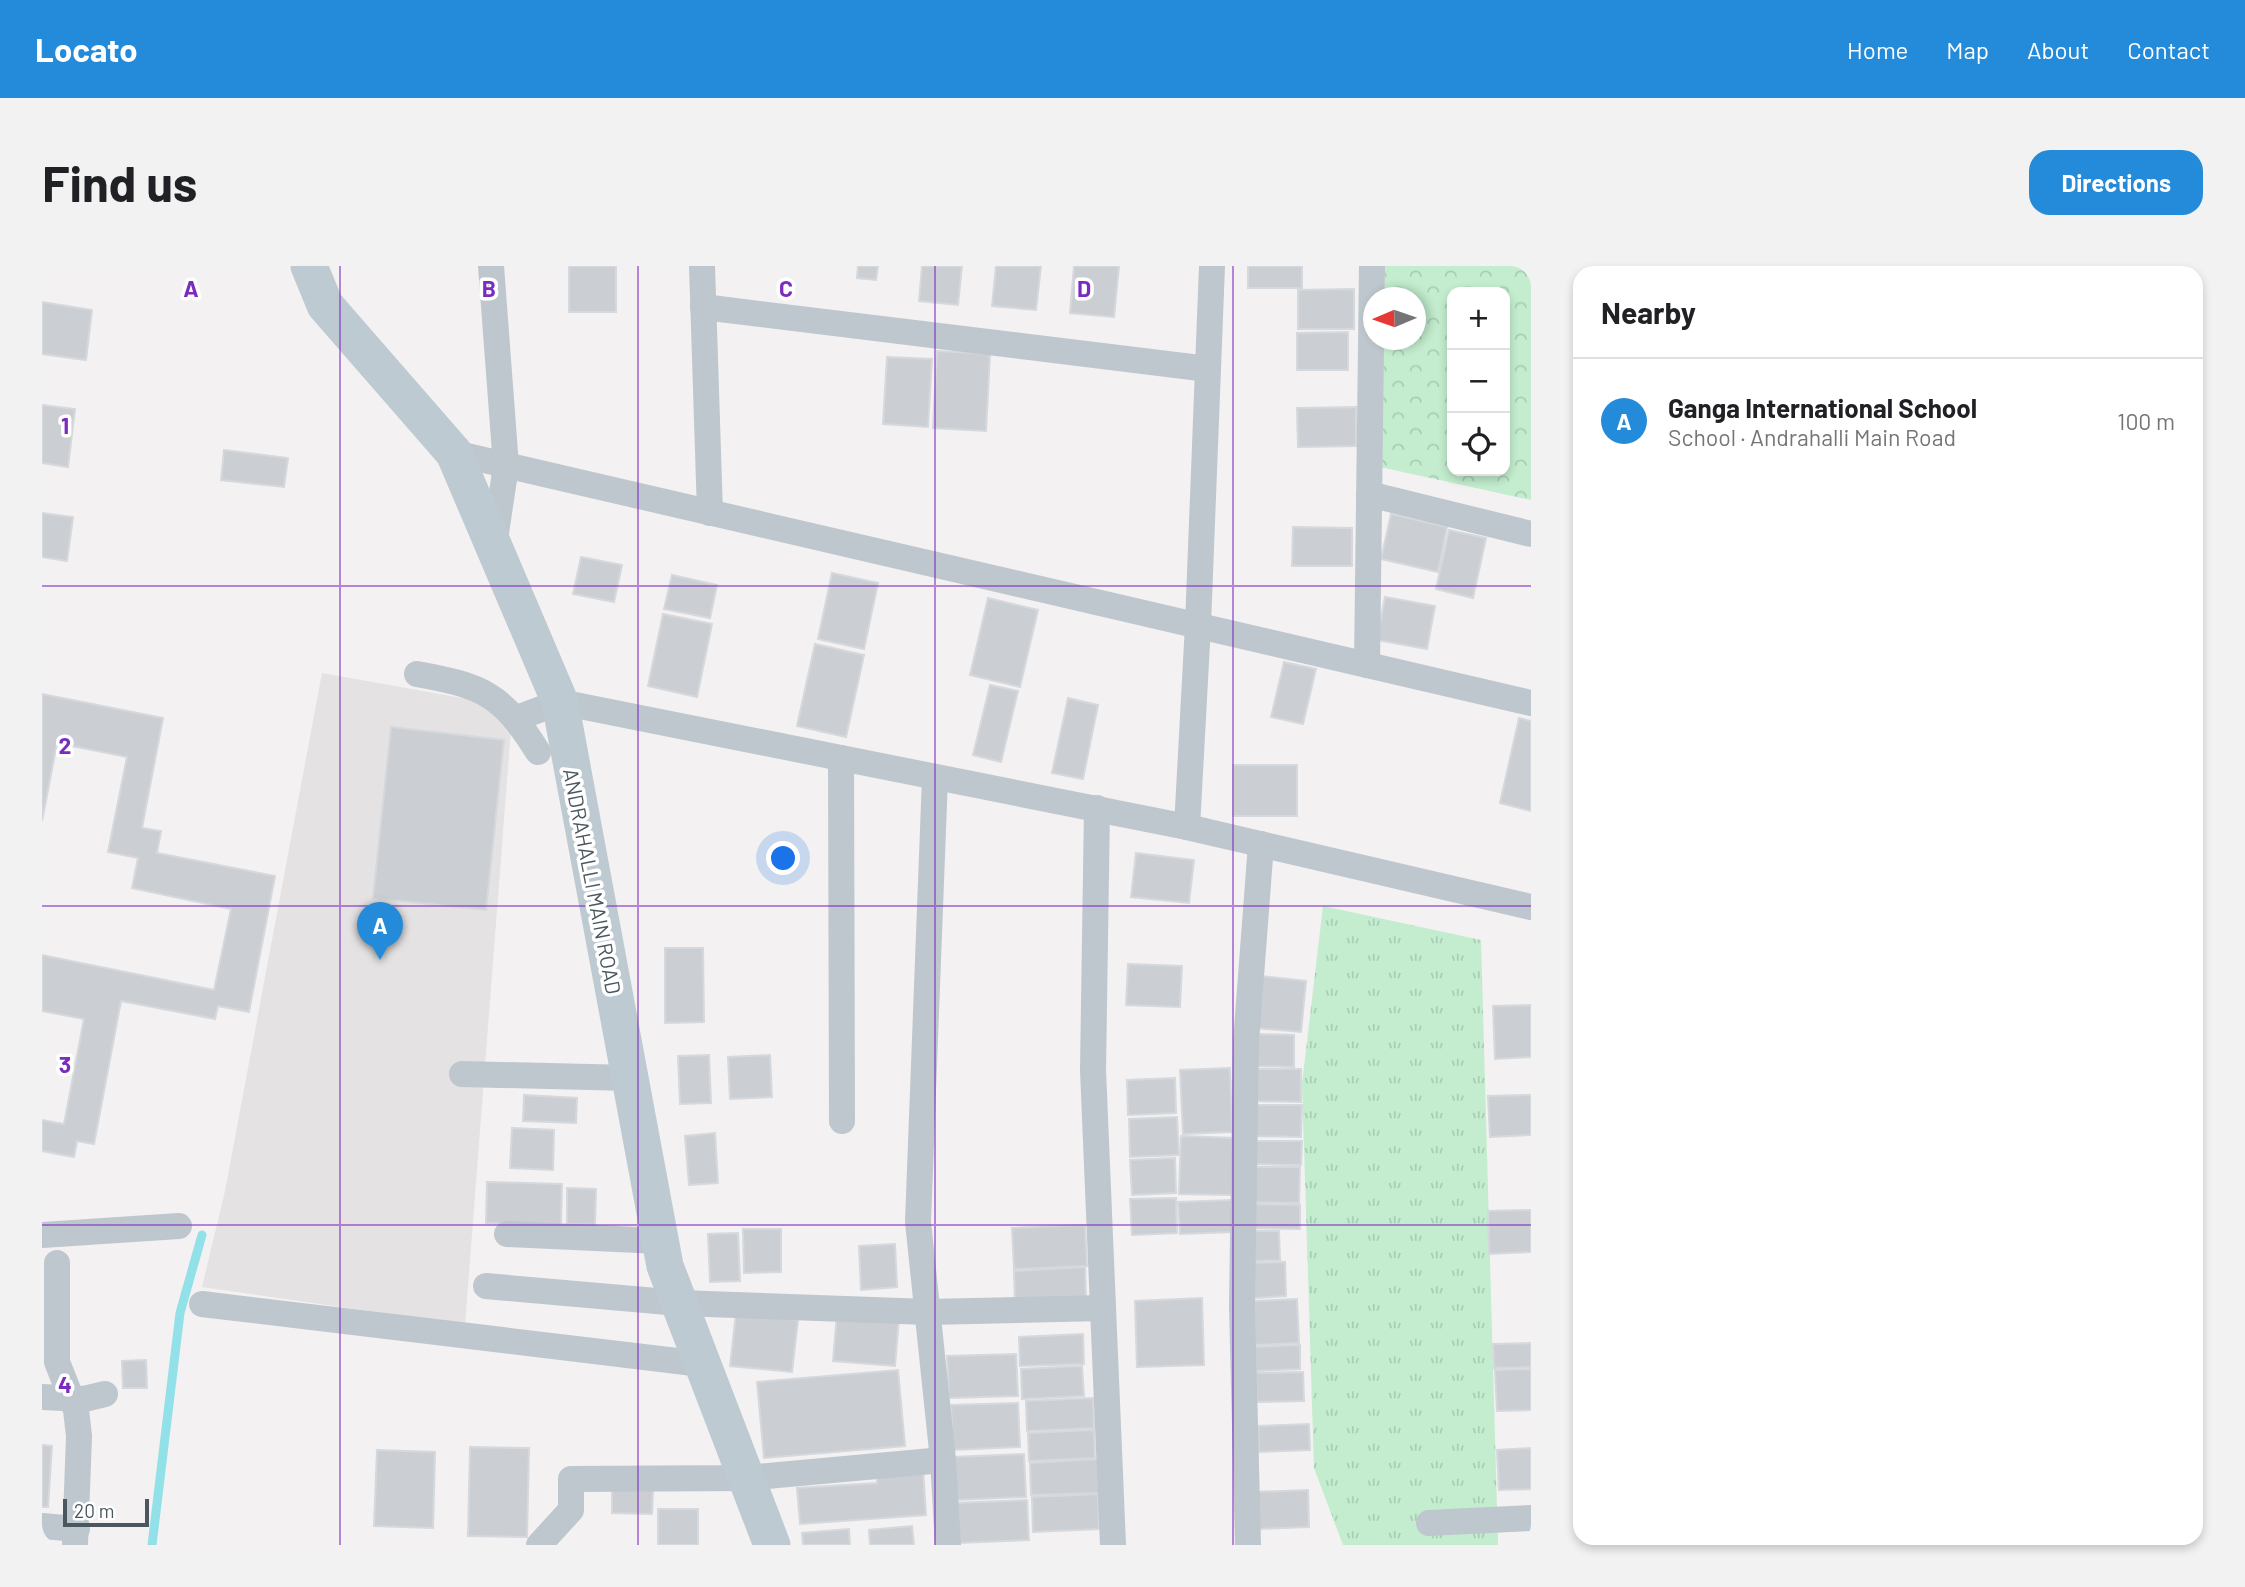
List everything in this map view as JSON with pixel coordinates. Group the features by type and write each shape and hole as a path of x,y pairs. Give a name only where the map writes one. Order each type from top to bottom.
{"main road":[{"name":"ANDRAHALLI MAIN ROAD","path":"309,266 325,305 454,453 560,702 664,1266 772,1545"}],"street":[{"path":"491,266 506,466 494,546"},
{"path":"702,266 710,513"},
{"path":"1187,827 1212,266"},
{"path":"1367,665 1372,266"},
{"path":"703,307 1208,369"},
{"path":"454,453 1531,703"},
{"path":"1369,494 1531,534"},
{"path":"417,674 461,682 493,696 517,718 538,752"},
{"path":"517,718 560,702 1187,827 1531,907"},
{"path":"841,758 842,1121"},
{"path":"935,777 918,1222 943,1460 948,1545"},
{"path":"1097,808 1093,1070 1113,1545"},
{"path":"1248,1545 1242,1306 1246,1042 1261,844"},
{"path":"462,1074 630,1078"},
{"path":"42,1235 179,1226"},
{"path":"507,1234 660,1241"},
{"path":"42,1526 76,1537 79,1436 73,1399 57,1362 57,1263"},
{"path":"486,1286 679,1303 928,1312 1103,1308"},
{"path":"202,1304 702,1364"},
{"path":"42,1397 73,1399 105,1394"},
{"path":"539,1545 571,1510 571,1479 747,1478 943,1460"},
{"path":"1429,1523 1531,1518"}],"shaded area":[{"path":"322,673 490,703 511,729 465,1325 202,1287 225,1191"}],"green space":[{"path":"1385,266 1531,266 1531,500 1380,467 1383,350 1426,350 1426,287 1384,287"},
{"path":"1323,906 1481,940 1498,1545 1343,1545 1314,1468 1302,1084"}],"building":[{"path":"569,266 616,266 616,312 569,312"},
{"path":"858,266 878,266 876,280 857,278"},
{"path":"922,266 962,266 958,305 919,301"},
{"path":"996,266 1041,266 1036,310 992,306"},
{"path":"1074,266 1119,266 1114,317 1070,313"},
{"path":"1248,266 1302,266 1302,288 1248,288"},
{"path":"1354,289 1354,329 1298,329 1298,290"},
{"path":"42,302 92,310 86,360 42,354"},
{"path":"1348,332 1348,370 1297,370 1297,333"},
{"path":"937,351 990,354 986,431 933,428"},
{"path":"887,357 932,359 928,427 883,424"},
{"path":"42,405 75,409 68,467 42,463"},
{"path":"1356,407 1356,446 1298,447 1297,408"},
{"path":"224,450 288,458 284,487 221,480"},
{"path":"42,513 73,517 67,561 42,557"},
{"path":"1391,514 1447,527 1438,572 1381,559"},
{"path":"1293,527 1352,528 1352,566 1292,566"},
{"path":"1449,530 1486,538 1473,598 1436,589"},
{"path":"581,557 622,565 614,602 573,594"},
{"path":"832,573 878,583 864,649 818,639"},
{"path":"672,575 717,585 710,618 664,609"},
{"path":"1385,597 1435,606 1427,649 1377,640"},
{"path":"988,598 1038,610 1020,687 970,675"},
{"path":"663,614 712,624 697,697 648,686"},
{"path":"815,644 864,655 846,737 797,726"},
{"path":"1284,662 1316,669 1303,724 1271,717"},
{"path":"990,685 1018,691 1001,762 973,755"},
{"path":"42,694 163,718 142,828 161,831 157,853 275,876 249,1012 218,1006 215,1019 121,1001 94,1144 77,1141 74,1157 42,1151 42,1120 64,1124 84,1019 42,1011 42,955 214,990 231,909 132,888 138,858 108,852 127,757 57,743 42,821"},
{"path":"1068,698 1098,705 1083,779 1052,773"},
{"path":"1519,718 1531,721 1531,811 1500,803"},
{"path":"391,727 504,740 486,910 373,898"},
{"path":"1233,765 1297,765 1297,816 1233,816"},
{"path":"1136,853 1194,860 1189,903 1131,897"},
{"path":"665,948 703,948 704,1022 665,1023"},
{"path":"1128,964 1182,966 1180,1007 1126,1005"},
{"path":"1260,976 1306,981 1301,1032 1255,1028"},
{"path":"1531,1005 1531,1057 1495,1059 1493,1006"},
{"path":"1256,1034 1294,1035 1294,1067 1256,1066"},
{"path":"709,1055 711,1103 680,1104 678,1056"},
{"path":"770,1055 772,1097 730,1099 728,1057"},
{"path":"1230,1068 1232,1132 1183,1134 1180,1070"},
{"path":"1253,1069 1301,1069 1301,1102 1253,1101"},
{"path":"1175,1078 1176,1113 1128,1115 1127,1080"},
{"path":"524,1095 577,1098 576,1123 523,1121"},
{"path":"1531,1095 1531,1135 1490,1137 1488,1096"},
{"path":"1253,1105 1302,1105 1301,1137 1253,1136"},
{"path":"1177,1117 1179,1155 1130,1157 1129,1119"},
{"path":"512,1128 554,1130 553,1170 510,1168"},
{"path":"715,1133 718,1183 689,1185 685,1136"},
{"path":"1181,1136 1233,1138 1232,1195 1179,1194"},
{"path":"1251,1141 1302,1141 1301,1165 1251,1164"},
{"path":"1175,1158 1176,1193 1132,1195 1130,1160"},
{"path":"1251,1167 1300,1167 1299,1203 1250,1202"},
{"path":"487,1182 562,1184 561,1225 486,1223"},
{"path":"567,1188 596,1189 595,1225 567,1224"},
{"path":"1176,1198 1177,1233 1132,1235 1130,1199"},
{"path":"1232,1200 1233,1232 1180,1234 1178,1202"},
{"path":"1251,1204 1300,1205 1300,1229 1251,1228"},
{"path":"1531,1210 1531,1252 1489,1254 1488,1211"},
{"path":"1085,1225 1087,1266 1014,1269 1012,1228"},
{"path":"743,1229 781,1229 781,1272 744,1273"},
{"path":"1254,1231 1279,1231 1280,1260 1255,1261"},
{"path":"738,1233 740,1281 710,1282 708,1234"},
{"path":"895,1244 897,1287 861,1290 859,1246"},
{"path":"1285,1262 1286,1296 1254,1298 1252,1263"},
{"path":"1085,1267 1086,1299 1015,1302 1014,1271"},
{"path":"1202,1298 1204,1365 1137,1367 1135,1301"},
{"path":"1297,1299 1299,1343 1255,1345 1254,1301"},
{"path":"736,1313 798,1320 792,1372 730,1366"},
{"path":"837,1313 899,1318 895,1366 833,1361"},
{"path":"1083,1334 1084,1364 1020,1366 1019,1337"},
{"path":"1531,1343 1531,1367 1494,1368 1493,1344"},
{"path":"1300,1345 1300,1369 1256,1371 1255,1347"},
{"path":"1016,1354 1018,1396 949,1398 947,1356"},
{"path":"146,1360 147,1388 123,1388 122,1361"},
{"path":"1082,1366 1084,1396 1022,1399 1021,1369"},
{"path":"1531,1369 1531,1410 1497,1411 1495,1370"},
{"path":"898,1370 905,1446 764,1458 757,1382"},
{"path":"1303,1372 1304,1401 1257,1402 1256,1373"},
{"path":"1093,1398 1094,1428 1027,1431 1026,1401"},
{"path":"1018,1403 1020,1447 953,1450 951,1405"},
{"path":"1309,1424 1310,1450 1259,1452 1258,1426"},
{"path":"1094,1430 1095,1458 1029,1461 1028,1433"},
{"path":"42,1445 52,1446 48,1507 42,1507"},
{"path":"470,1447 529,1448 527,1537 468,1536"},
{"path":"1531,1448 1531,1489 1499,1490 1497,1450"},
{"path":"377,1450 435,1452 433,1528 374,1526"},
{"path":"1024,1454 1026,1497 955,1500 953,1457"},
{"path":"1098,1459 1099,1493 1031,1495 1030,1463"},
{"path":"923,1469 926,1515 800,1524 797,1488 877,1483 877,1472"},
{"path":"612,1489 653,1490 652,1514 612,1513"},
{"path":"1308,1490 1309,1527 1256,1529 1255,1492"},
{"path":"1098,1494 1099,1529 1033,1532 1032,1497"},
{"path":"1027,1500 1029,1540 958,1543 956,1503"},
{"path":"658,1509 698,1509 698,1545 658,1545"},
{"path":"912,1526 914,1545 870,1545 869,1530"},
{"path":"849,1529 850,1545 803,1545 802,1533"}],"waterway":[{"path":"152,1545 180,1313 202,1235"}],"place":[{"name":"Ganga International School","path":"380,960"}]}
